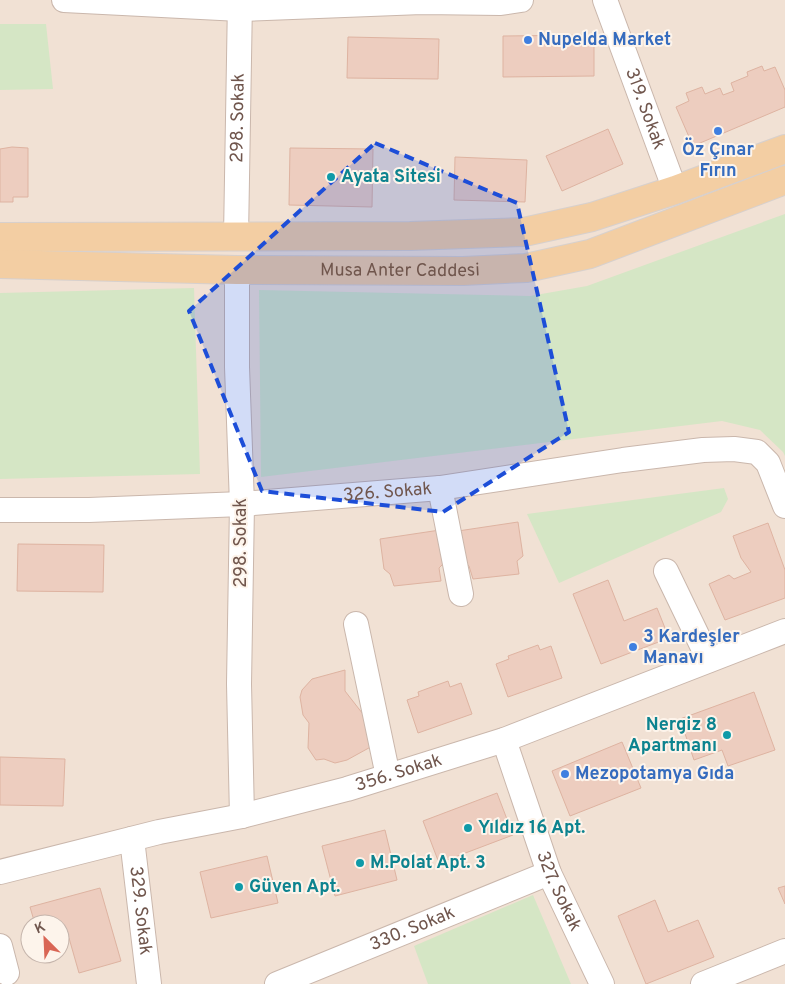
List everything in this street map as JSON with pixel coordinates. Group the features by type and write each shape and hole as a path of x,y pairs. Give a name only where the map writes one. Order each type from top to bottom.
{"main road":[{"name":"Musa Anter Caddesi","path":"0,237 236,237 524,232 592,217 675,190 785,149"},
{"name":"Musa Anter Caddesi","path":"0,264 237,270 463,271 526,268 590,254 785,180"}],"street":[{"path":"64,0 240,4 501,3 521,0"},
{"name":"319. Sokak","path":"605,0 675,190"},
{"name":"298. Sokak","path":"236,237 240,4"},
{"name":"298. Sokak","path":"237,270 237,368 242,504 239,684 242,816"},
{"name":"326. Sokak","path":"0,510 89,510 242,504 440,488 703,450 734,449 757,452 768,462 785,506"},
{"path":"440,488 461,594"},
{"path":"666,571 709,660"},
{"path":"356,624 388,776"},
{"name":"356. Sokak","path":"0,872 132,839 242,816 388,776 504,740 785,631"},
{"name":"327. Sokak","path":"504,740 549,873 602,984"},
{"name":"329. Sokak","path":"132,839 149,984"},
{"name":"330. Sokak","path":"277,984 549,873"},
{"path":"0,946 7,973"},
{"path":"703,984 785,951"}],"highlighted area":[{"path":"375,143 517,203 569,432 443,512 262,491 189,311"}],"shaded area":[{"path":"0,0 785,0 785,984 0,984"}],"green space":[{"path":"0,24 46,24 53,89 0,90"},
{"path":"785,214 785,456 760,430 722,421 261,477 259,290 530,296 587,286"},
{"path":"194,288 200,474 0,479 0,293"},
{"path":"724,488 728,499 721,512 559,583 527,514"},
{"path":"533,895 571,984 428,984 414,946"}],"building":[{"path":"594,35 594,76 503,77 503,36"},
{"path":"348,37 439,39 438,79 347,78"},
{"path":"762,66 764,71 775,67 785,90 785,107 693,146 676,107 689,101 686,93 702,87 705,94 720,88 723,95 734,91 731,83 748,76 747,72"},
{"path":"608,129 623,164 562,191 546,156"},
{"path":"12,147 28,148 28,197 13,197 13,202 0,202 0,149"},
{"name":"Ayata Sitesi","path":"290,148 373,149 372,207 289,205"},
{"path":"455,157 527,160 525,202 454,200"},
{"path":"518,522 523,556 517,561 519,574 473,579 469,566 463,561 458,531"},
{"path":"768,523 785,570 785,598 725,620 709,584 729,575 734,579 751,572 741,558 733,536"},
{"path":"440,530 444,563 439,568 441,581 394,586 390,574 384,569 380,539"},
{"path":"18,544 104,545 103,592 17,591"},
{"path":"608,580 624,621 657,608 669,638 601,664 573,594"},
{"path":"538,645 540,650 551,646 562,678 508,697 496,664 509,659 508,656"},
{"path":"345,670 345,691 366,718 376,744 347,760 335,763 324,759 316,760 308,748 309,723 303,715 300,697 302,690 312,679"},
{"path":"448,681 450,687 461,683 472,714 418,733 407,700 419,696 418,692"},
{"name":"Nergiz 8 Apartmanı","path":"754,692 775,750 728,766 722,750 694,760 680,719"},
{"path":"622,742 641,788 570,816 552,771"},
{"path":"0,757 65,759 63,806 0,805"},
{"name":"Yıldız 16 Apt.","path":"497,793 513,835 439,863 423,821"},
{"name":"M.Polat Apt. 3","path":"385,830 397,880 335,896 322,846"},
{"name":"Güven Apt.","path":"267,856 278,903 211,918 200,872"},
{"path":"785,886 785,904 778,888"},
{"path":"100,888 121,961 79,973 70,942 70,914 32,914 30,907"},
{"path":"655,900 668,932 698,920 714,957 646,984 618,916"}],"place":[{"name":"Nupelda Market","path":"528,40"},
{"name":"Öz Çınar Fırın","path":"718,131"},
{"name":"Ayata Sitesi","path":"331,177"},
{"name":"3 Kardeşler Manavı","path":"633,647"},
{"name":"Nergiz 8 Apartmanı","path":"727,735"},
{"name":"Mezopotamya Gıda","path":"565,774"},
{"name":"Yıldız 16 Apt.","path":"468,828"},
{"name":"M.Polat Apt. 3","path":"360,863"},
{"name":"Güven Apt.","path":"239,887"}]}
